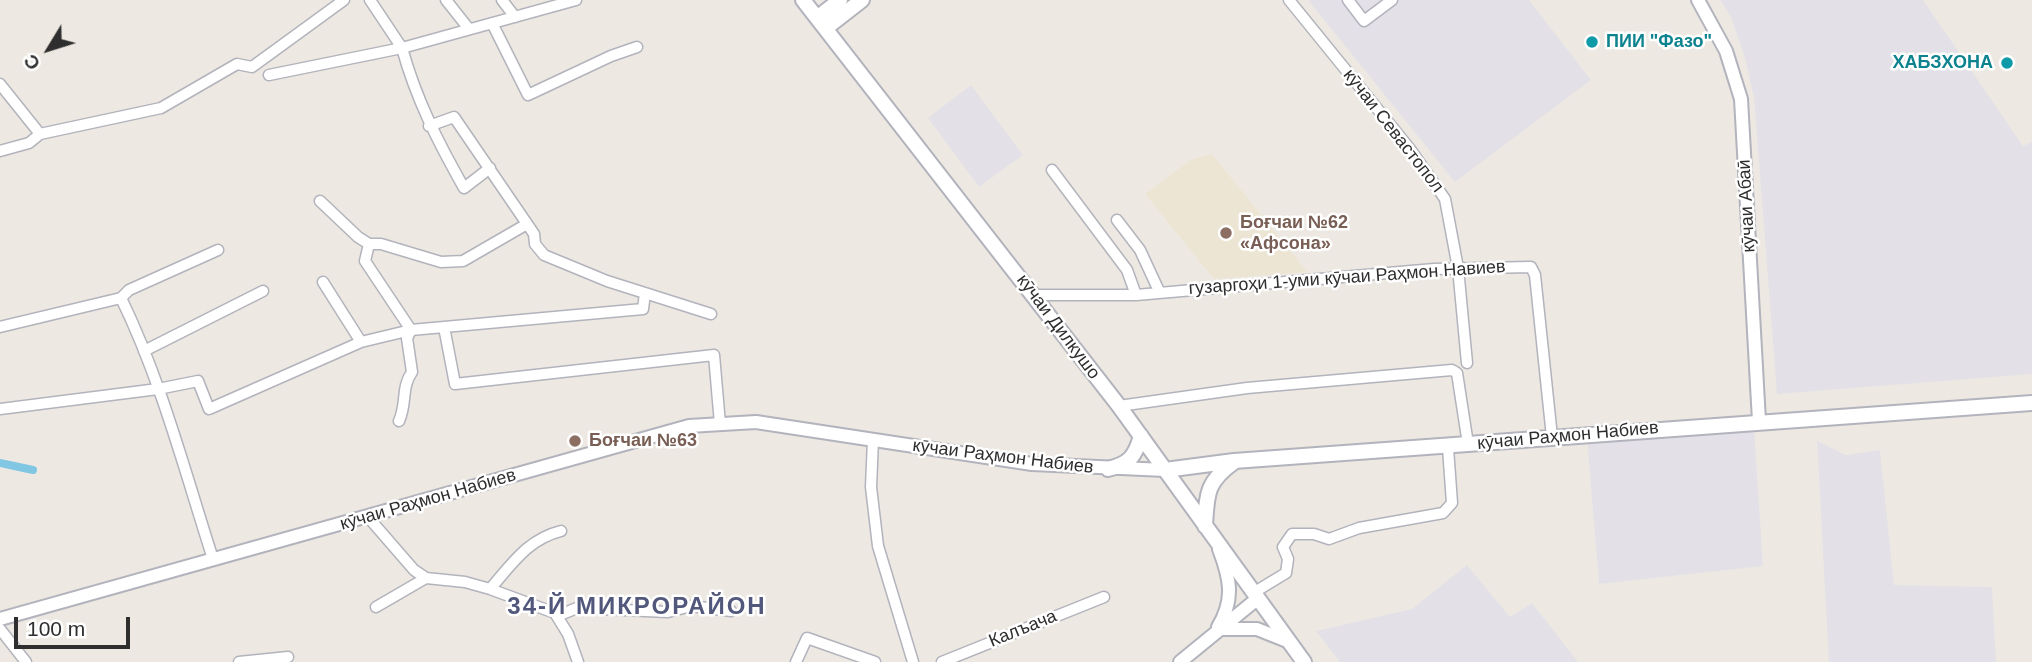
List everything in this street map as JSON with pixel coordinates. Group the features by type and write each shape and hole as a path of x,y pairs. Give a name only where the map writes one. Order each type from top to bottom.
{"main road":[{"name":"кӯчаи Дилкушо","path":"803,0 1119,406 1304,662"},
{"path":"822,23 840,0"},
{"path":"822,23 862,0"},
{"name":"кӯчаи Раҳмон Набиев","path":"1166,470 1234,461 2032,402"},
{"path":"1108,469 1125,465 1133,459 1140,436"},
{"path":"1205,526 1207,495 1211,482 1234,461"}],"street":[{"path":"0,151 29,144 40,134 160,108 237,64 252,67 344,0"},
{"path":"370,0 402,48 413,88 429,126 464,188 490,168"},
{"path":"446,0 469,29"},
{"path":"502,0 515,17"},
{"path":"269,75 402,48 515,17 552,3 576,0"},
{"name":"кӯчаи Севастопол","path":"1289,0 1410,149 1446,199 1458,268 1467,363"},
{"path":"1349,0 1364,21 1392,0"},
{"name":"кӯчаи Абаӣ","path":"1698,0 1726,51 1741,99 1759,421"},
{"path":"492,23 528,94 637,47"},
{"path":"0,84 40,134"},
{"path":"429,126 454,117 534,234 535,244 544,255 645,293 712,314"},
{"path":"1052,170 1127,270 1136,295"},
{"path":"320,201 369,244 381,244 441,262 463,261 527,224"},
{"path":"1117,220 1140,250 1159,291"},
{"path":"369,244 365,261 411,330"},
{"path":"0,327 121,298 129,290 218,250"},
{"name":"гузаргоҳи 1-уми кӯчаи Раҳмон Навиев","path":"1034,295 1136,295 1458,268 1531,267 1535,275 1552,437"},
{"path":"323,282 361,342"},
{"path":"144,351 263,291"},
{"path":"0,409 158,390 198,381 209,409 361,342 411,330 643,309 645,293"},
{"path":"121,298 158,390 213,559"},
{"path":"444,327 455,384 714,355 720,424"},
{"path":"399,421 405,408 405,382 412,372 407,338 411,330"},
{"path":"1119,406 1247,388 1452,370 1457,373 1468,444"},
{"name":"кӯчаи Раҳмон Набиев","path":"0,619 689,426 756,422 1021,462 1108,469 1166,470"},
{"path":"873,440 871,488 878,546 913,662"},
{"path":"1180,662 1255,596 1286,573 1288,559 1283,547 1292,534 1314,534 1329,539 1359,528 1443,513 1452,503 1448,447"},
{"path":"368,517 414,570 426,578 490,589 557,616 568,634 578,662"},
{"path":"490,589 530,543 542,536 561,531"},
{"path":"1217,631 1231,596 1230,578 1218,545"},
{"path":"376,607 426,578"},
{"name":"Калъача","path":"942,662 1104,597"},
{"path":"557,616 578,608 668,612 691,606 731,611"},
{"path":"0,629 26,662"},
{"path":"1217,631 1257,629 1287,640"},
{"path":"796,662 807,638 875,662"},
{"path":"239,662 288,657"}],"shaded area":[{"path":"1308,0 1529,0 1591,80 1455,182"},
{"path":"1720,0 1923,0 2023,146 2032,142 2032,374 1777,394 1754,98 1745,58 1731,17"},
{"path":"971,85 1023,155 979,187 928,118"},
{"name":"Боғчаи №62 «Афсона»","path":"1212,154 1307,272 1214,279 1145,194 1190,160"},
{"path":"1754,428 1763,566 1599,584 1587,439"},
{"path":"1817,441 1846,455 1880,450 1894,585 1992,587 1996,662 1829,662"},
{"path":"1467,565 1510,617 1532,603 1578,662 1340,662 1316,631 1412,609"}],"waterway":[{"path":"0,463 33,470"}],"place":[{"name":"ПИИ \"Фазо\"","path":"1592,42"},
{"name":"ХАБЗХОНА","path":"2007,63"},
{"name":"Боғчаи №62 «Афсона»","path":"1226,233"},
{"name":"Боғчаи №63","path":"575,441"}],"district":[{"name":"34-Й МИКРОРАЙОН","path":"637,607"}]}
